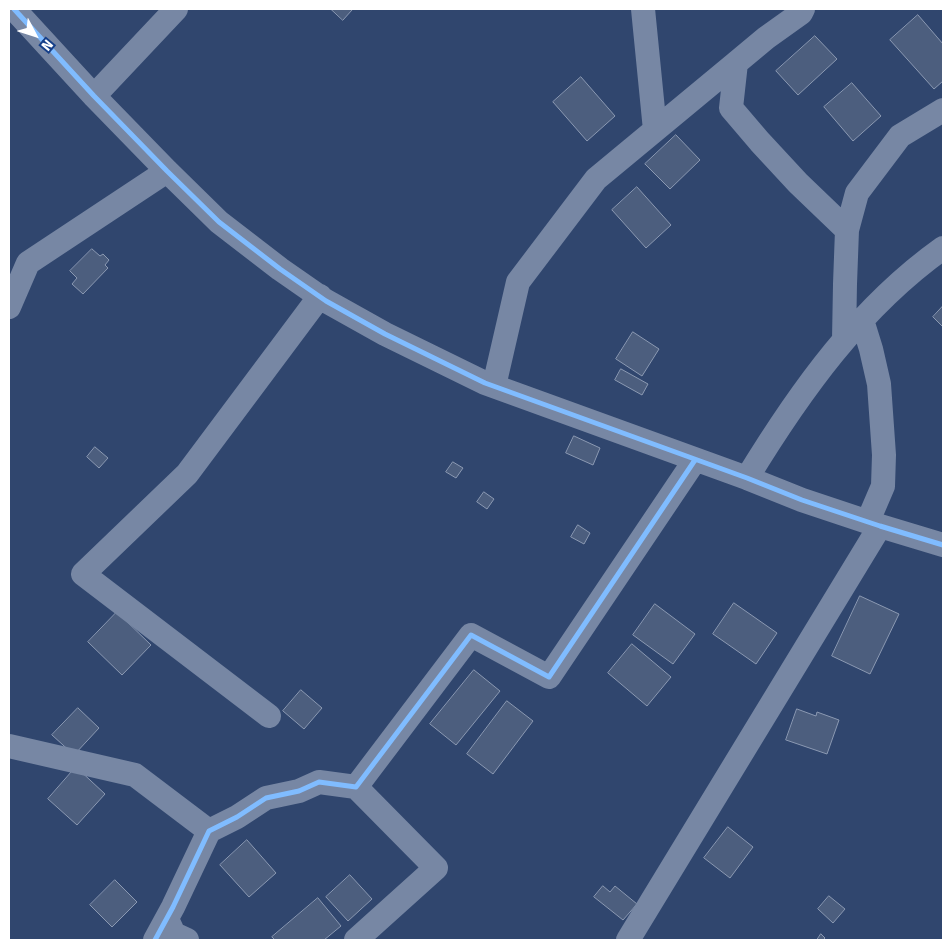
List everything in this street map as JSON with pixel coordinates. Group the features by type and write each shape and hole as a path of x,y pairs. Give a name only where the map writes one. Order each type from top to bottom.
{"street":[{"path":"14,9 94,96 219,222 280,269 320,296 385,334 494,386 747,478 802,500 943,545"},
{"path":"94,96 176,9"},
{"path":"643,9 655,130"},
{"path":"494,386 518,282 596,179 766,38 804,10"},
{"path":"736,63 731,108 798,183 847,230"},
{"path":"844,340 844,284 847,230 857,193 900,136 943,110"},
{"path":"9,307 28,262 167,171"},
{"path":"747,478 802,392 844,340 865,317 921,264 943,248"},
{"path":"628,940 874,524 882,486 884,454 879,384 865,317 844,284"},
{"path":"269,716 83,574 187,474 320,296"},
{"path":"356,787 471,635 550,678 695,460"},
{"path":"9,746 136,775 208,831"},
{"path":"155,940 167,919 208,831 237,818 266,798 299,791 319,782 356,787 436,868 356,940"},
{"path":"167,919 174,934 187,940"}],"building":[{"path":"331,9 351,9 352,10 343,20"},
{"path":"918,15 943,44 943,81 934,89 890,40"},
{"path":"815,36 837,59 798,95 776,71"},
{"path":"581,77 615,116 587,141 553,102"},
{"path":"852,83 881,116 853,141 824,107"},
{"path":"676,135 700,160 670,189 645,164"},
{"path":"637,187 671,225 646,248 612,210"},
{"path":"92,249 100,256 103,254 109,260 105,265 108,268 83,294 72,284 77,278 70,271"},
{"path":"943,306 943,327 933,317"},
{"path":"633,332 659,349 642,376 616,359"},
{"path":"621,369 648,384 642,395 615,380"},
{"path":"574,436 600,448 593,465 566,453"},
{"path":"95,447 108,458 99,468 87,457"},
{"path":"453,462 463,468 456,478 446,472"},
{"path":"484,492 494,499 487,509 477,502"},
{"path":"578,525 590,533 584,544 571,537"},
{"path":"860,596 899,614 870,674 832,656"},
{"path":"734,603 777,633 756,664 713,634"},
{"path":"655,604 695,634 673,664 633,635"},
{"path":"117,612 151,645 122,675 88,642"},
{"path":"632,644 671,677 647,706 608,673"},
{"path":"474,670 500,691 456,745 430,724"},
{"path":"301,690 322,708 304,729 283,711"},
{"path":"507,701 533,721 493,774 467,754"},
{"path":"78,708 99,728 74,755 52,735"},
{"path":"797,709 816,716 817,712 839,720 827,754 786,740"},
{"path":"76,767 105,794 77,825 48,799"},
{"path":"728,827 753,847 730,878 704,858"},
{"path":"247,840 276,873 249,897 220,865"},
{"path":"350,875 372,899 348,921 326,897"},
{"path":"115,880 137,902 112,927 90,905"},
{"path":"603,886 610,892 615,886 637,904 623,920 594,897"},
{"path":"829,896 845,909 833,923 818,909"},
{"path":"318,898 341,926 324,940 275,940 272,937"},
{"path":"821,934 825,938 817,940"}],"cycle path":[{"path":"14,9 94,96 219,222 280,269 326,301 385,334 485,383 747,478 802,500 943,545"},
{"path":"155,940 209,831 237,817 266,798 299,791 319,782 356,787 471,635 549,677 695,460"}]}
